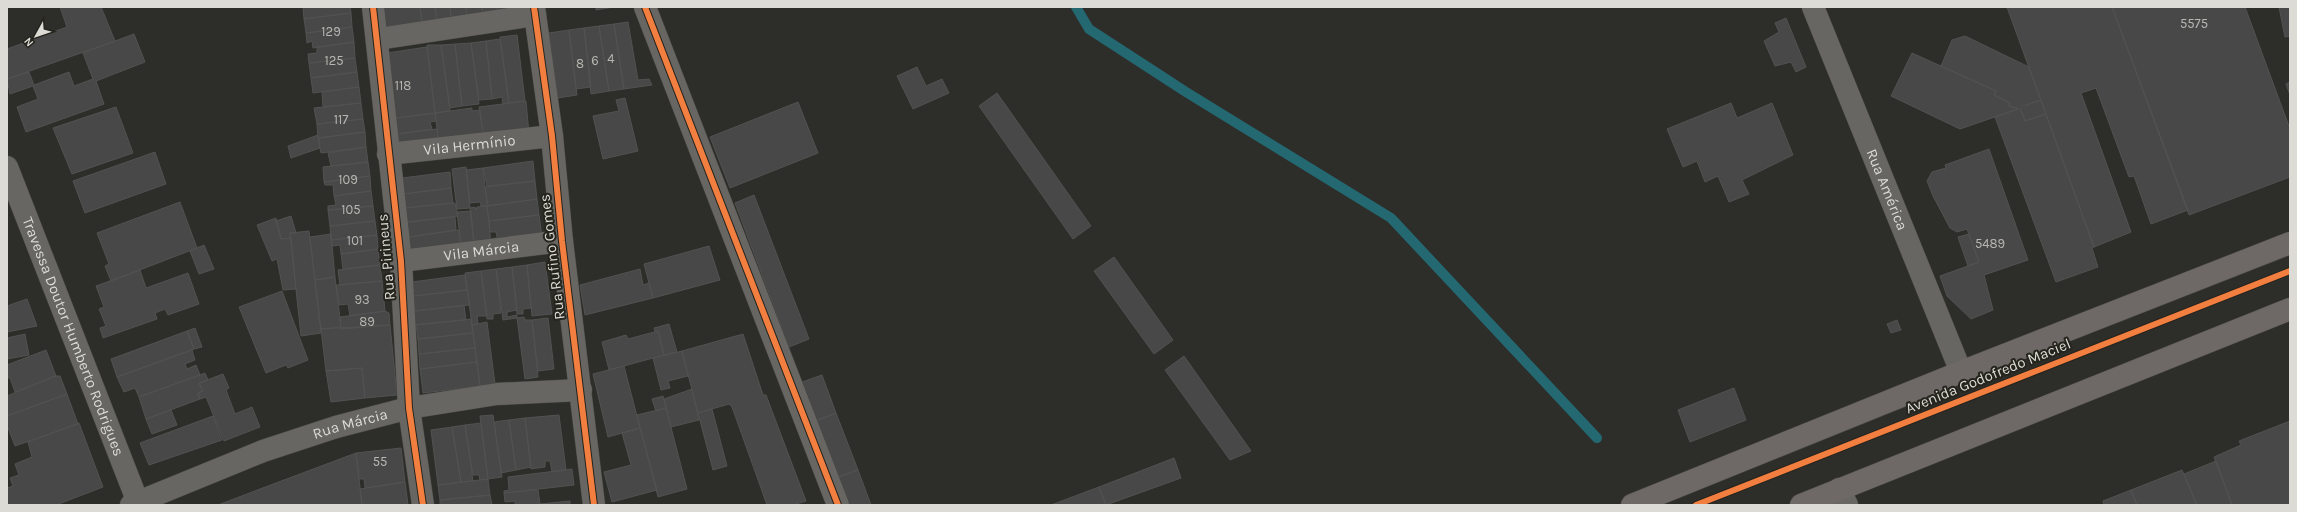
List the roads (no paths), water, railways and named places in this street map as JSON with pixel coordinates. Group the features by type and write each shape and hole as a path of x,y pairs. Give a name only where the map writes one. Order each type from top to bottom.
{"main road":[{"name":"Avenida Godofredo Maciel","path":"1632,505 1961,372 2290,243"},
{"path":"1801,505 1843,497 2290,310"}],"street":[{"name":"Rua Pirineus","path":"373,7 378,39 388,154 401,261 409,408 423,505"},
{"path":"645,7 838,505"},
{"name":"Rua América","path":"1813,7 1961,372"},
{"path":"378,39 535,11"},
{"name":"Rua Rufino Gomes","path":"535,11 552,136 562,241 594,505"},
{"name":"Vila Hermínio","path":"388,154 552,136"},
{"name":"Travessa Doutor Humberto Rodrigues","path":"7,167 136,504"},
{"name":"Vila Márcia","path":"401,261 562,241"},
{"name":"Rua Márcia","path":"136,504 263,451 336,427 409,408 497,394 581,390"}],"waterway":[{"path":"1076,7 1089,29 1186,92 1391,218 1597,438"}]}
